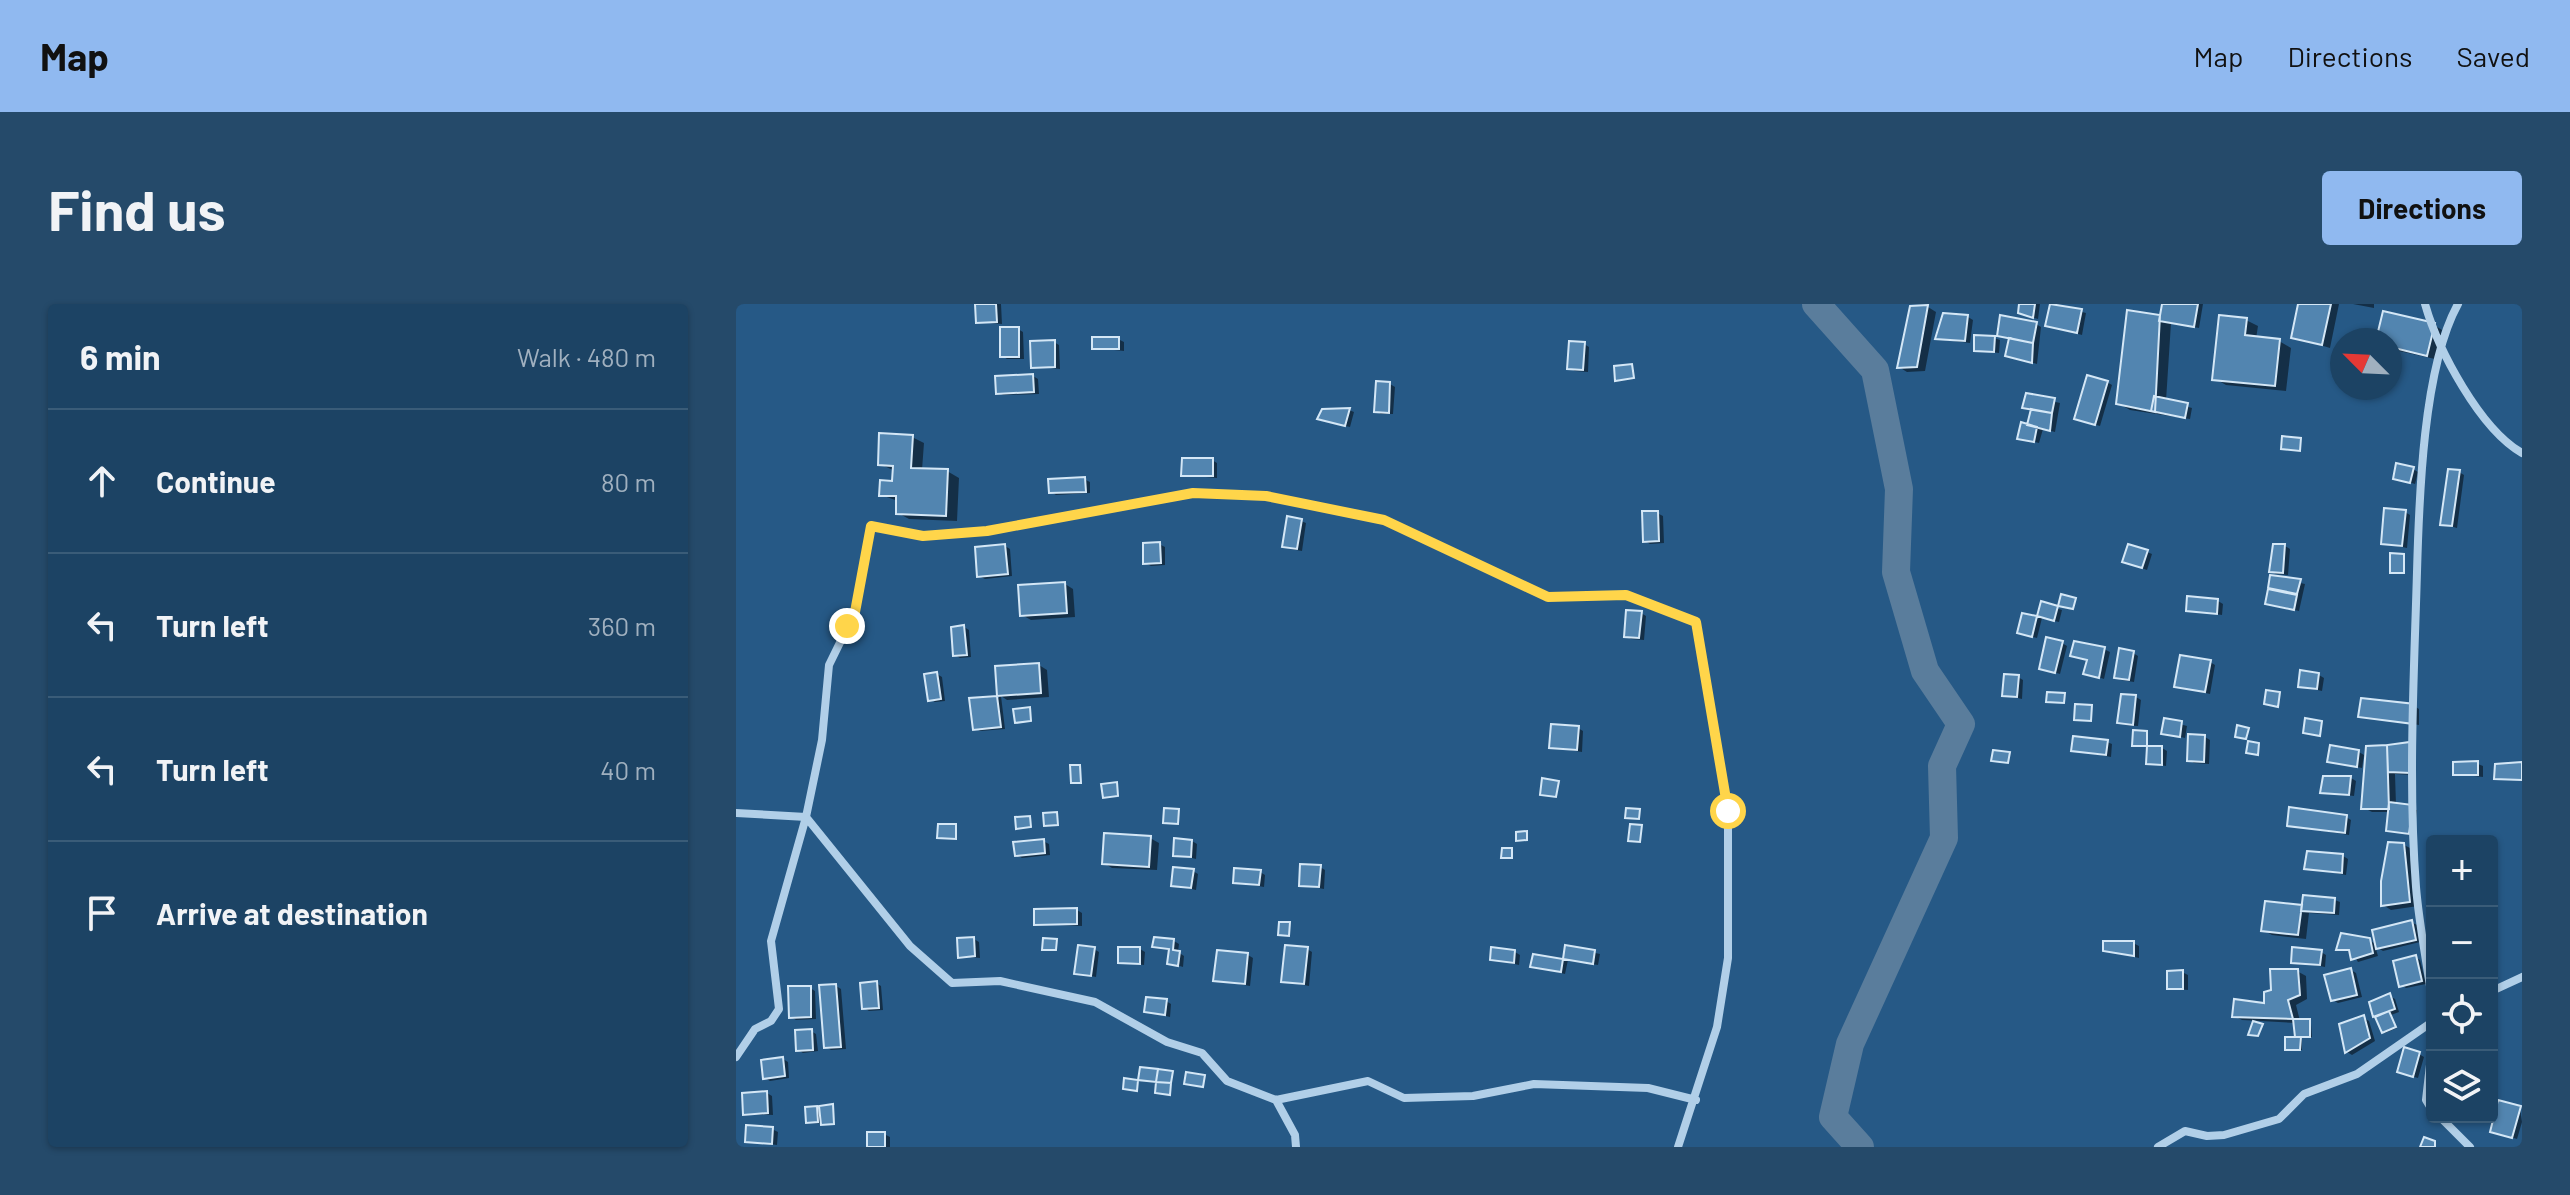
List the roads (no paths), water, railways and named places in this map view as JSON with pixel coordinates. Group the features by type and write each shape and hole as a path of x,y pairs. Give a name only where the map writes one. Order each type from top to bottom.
{"street":[{"path":"2425,304 2441,346 2486,418 2502,438 2522,453"},
{"path":"2429,979 2416,888 2413,804 2418,531 2423,464 2441,346 2458,304"},
{"path":"736,1057 755,1029 771,1021 779,1009 771,941 806,817 822,740 829,665 855,612 871,526 923,536 987,531 1193,493 1266,496 1384,520 1548,597 1626,595 1696,622 1728,811 1728,958 1717,1027 1696,1100 1678,1147"},
{"path":"736,813 806,817 910,946 952,983 1000,981 1095,1002 1167,1042 1202,1053 1227,1081 1276,1100 1368,1081 1404,1098 1473,1096 1534,1084 1648,1088 1696,1100"},
{"path":"2498,988 2522,977"},
{"path":"2158,1147 2185,1131 2207,1136 2224,1135 2279,1119 2304,1094 2357,1074 2426,1026"},
{"path":"1276,1100 1295,1135 1296,1147"},
{"path":"2446,1123 2470,1147"}],"waterway":[{"path":"1816,304 1875,370 1899,489 1896,572 1925,671 1961,724 1942,766 1944,838 1850,1044 1833,1117 1860,1147"}]}
